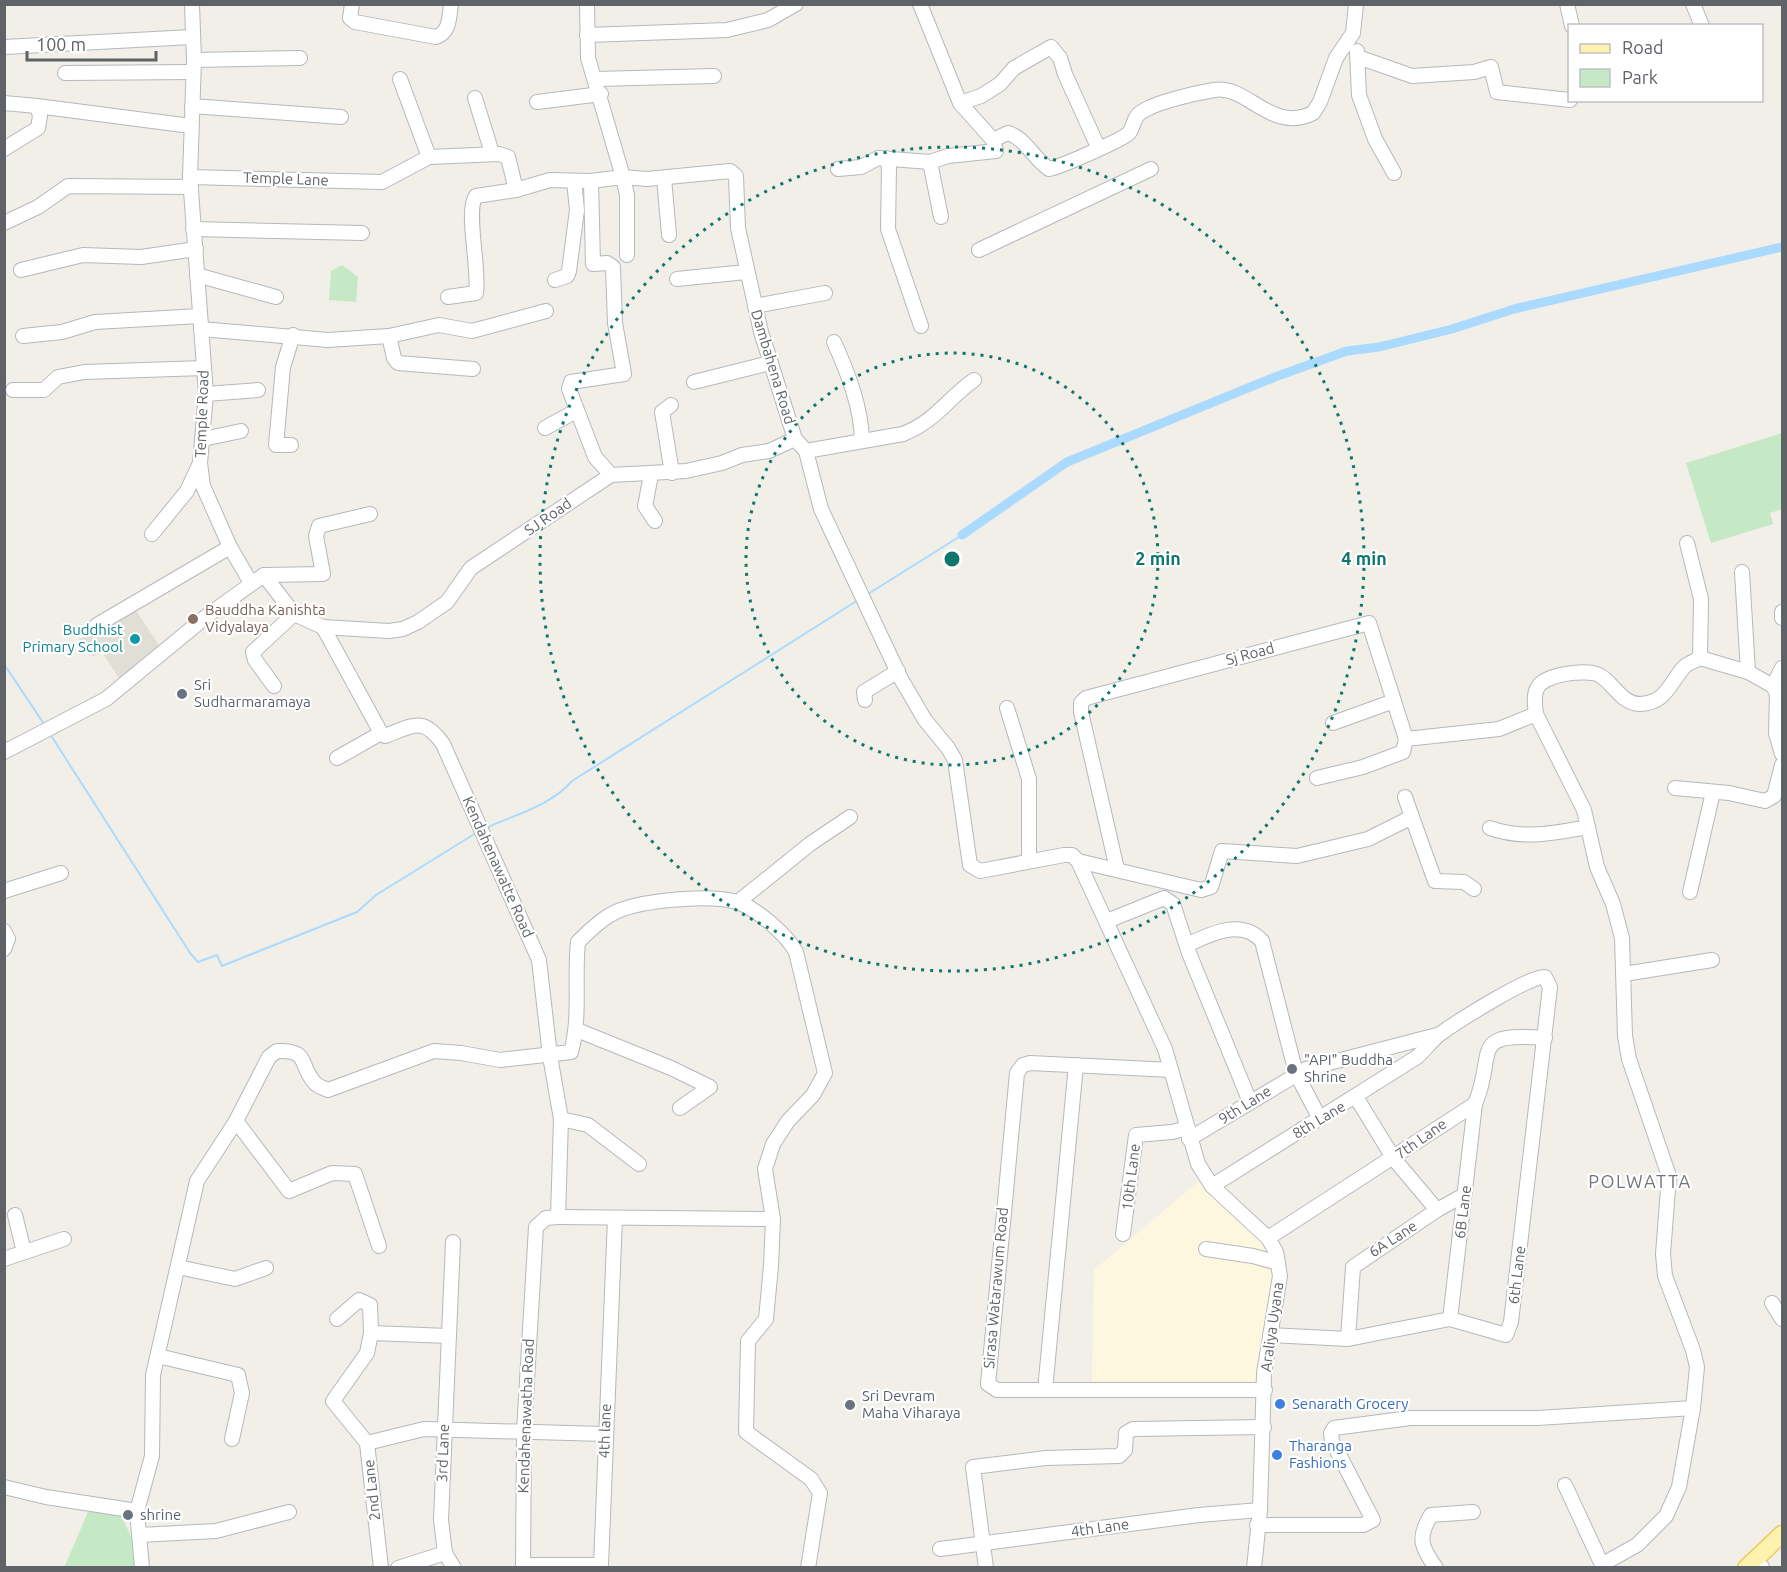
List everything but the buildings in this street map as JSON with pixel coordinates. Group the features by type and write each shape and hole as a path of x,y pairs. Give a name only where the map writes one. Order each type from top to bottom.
{"main road":[{"path":"1746,1568 1782,1534"},
{"path":"1762,1567 1782,1548"}],"street":[{"name":"Temple Road","path":"192,4 194,66 191,182 206,394 200,463 203,486 230,547 251,583"},
{"path":"352,4 350,18 355,22 436,37 443,35 447,28 451,4"},
{"path":"587,4 588,58 601,94 627,195 627,255"},
{"path":"587,35 727,30 768,20 796,4"},
{"path":"838,169 861,167 878,158 930,162 948,156 996,151 993,140 960,103 920,4"},
{"path":"1356,4 1353,33 1358,57 1359,95 1375,139 1394,173"},
{"path":"1567,4 1572,24"},
{"path":"1693,4 1701,24"},
{"path":"993,140 1008,133 1017,136 1039,162 1049,169 1061,166 1129,133 1137,114 1149,108 1214,90 1227,89 1244,96 1256,107 1274,115 1308,115 1317,108 1336,58 1353,33"},
{"path":"4,46 192,37"},
{"path":"960,103 981,96 1000,84 1014,68 1051,46 1060,58 1098,147"},
{"path":"1358,57 1412,76 1474,72 1491,67 1497,92 1568,100"},
{"path":"65,73 300,58"},
{"path":"596,79 714,76"},
{"path":"400,79 429,157 492,153 508,157 516,190"},
{"path":"537,102 601,94"},
{"path":"475,98 492,153"},
{"path":"4,103 191,126"},
{"path":"4,149 38,128 40,116 37,106"},
{"path":"192,106 341,117"},
{"name":"Temple Lane","path":"4,223 38,207 68,186 191,182 382,182 429,157"},
{"path":"886,158 889,166 888,230 921,326"},
{"path":"930,162 941,217"},
{"path":"979,250 1151,169"},
{"name":"Dambahena Road","path":"448,297 476,293 478,278 472,229 472,201 476,196 516,190 550,180 591,181 730,171 736,176 738,228 746,272 770,363 795,439 806,451 821,509 898,671 925,720 955,760 970,865 980,871 1029,860"},
{"path":"664,177 669,235"},
{"path":"555,280 567,276 569,271 577,210 574,181"},
{"path":"591,181 593,264 607,263 613,267 615,323 624,374 570,382 569,389 576,411 595,457 611,475 651,475 722,463 742,455 770,451 795,439"},
{"path":"193,229 362,233"},
{"path":"21,270 83,255 141,257 196,249"},
{"path":"677,279 746,272"},
{"path":"197,275 276,297"},
{"path":"755,306 825,293"},
{"path":"23,336 62,332 94,322 200,323 328,340 390,336 439,325 472,331 546,311"},
{"path":"291,445 276,445 283,367 293,335"},
{"path":"390,336 394,358 398,363 472,369"},
{"path":"834,342 850,378 862,427 862,440"},
{"path":"694,382 770,363"},
{"path":"13,390 44,390 58,377 84,372 204,368"},
{"path":"806,451 903,434 917,429 949,404 960,390 974,380"},
{"path":"206,394 258,390"},
{"path":"671,405 662,412 672,473"},
{"path":"545,428 576,411"},
{"path":"203,439 241,431"},
{"path":"152,534 187,491 200,463"},
{"name":"SJ Road","path":"323,627 389,632 418,622 447,602 471,568 611,475"},
{"path":"651,475 645,506 655,521"},
{"path":"4,752 106,699 264,575 324,574 316,536 319,526 370,514"},
{"path":"1687,543 1701,599 1700,658"},
{"path":"97,625 230,547"},
{"path":"1742,572 1748,672"},
{"path":"264,575 294,614 323,627 381,733 337,758"},
{"path":"1782,612 1782,618"},
{"path":"274,686 255,660 253,652 294,614"},
{"name":"Sj Road","path":"1117,869 1081,712 1081,703 1086,698 1369,623 1406,739"},
{"path":"1565,1485 1603,1567 1610,1560 1637,1545 1666,1516 1679,1487 1693,1408 1697,1366 1665,1276 1663,1254 1669,1176 1629,1059 1625,1036 1622,938 1613,904 1597,867 1584,810 1536,714 1534,699 1538,687 1548,676 1584,673 1599,675 1631,703 1641,704 1666,695 1685,666 1700,658 1748,672 1773,686 1777,694 1776,733 1782,754"},
{"path":"1773,686 1782,668"},
{"path":"865,700 864,692 898,671"},
{"path":"1333,723 1394,701"},
{"path":"1007,708 1029,779 1029,860 1072,855 1078,861 1201,890 1210,887 1215,879 1222,851 1297,856 1368,839 1412,817"},
{"path":"1317,778 1363,767 1403,752 1406,739 1499,729 1536,714"},
{"name":"Kendahenawatte Road","path":"381,733 385,736 415,724 423,724 433,731 443,744 540,960 550,1056 561,1119 558,1217"},
{"path":"1675,788 1765,801 1774,796 1782,765"},
{"path":"1690,892 1713,792"},
{"path":"1405,797 1435,882 1464,882 1474,889"},
{"path":"738,902 810,844 850,818"},
{"path":"1490,828 1508,834 1527,836 1588,827"},
{"name":"Araliya Uyana","path":"1078,861 1165,1049 1198,1164 1212,1186 1268,1238 1278,1263 1280,1276 1270,1335 1265,1390 1260,1510 1254,1568"},
{"path":"4,891 61,873"},
{"path":"1107,921 1164,897 1173,904 1186,945 1250,1102"},
{"path":"142,1568 137,1511 152,1456 153,1375 197,1181 236,1121 261,1069 277,1052 297,1053 303,1058 315,1083 328,1090 434,1051 500,1060 571,1052 577,1030 575,969 578,942 595,926 627,908 692,900 738,902 771,924 793,946 825,1073 822,1083 788,1121 772,1144 765,1169 773,1219 766,1318 748,1341 747,1432 811,1479 820,1493 808,1568"},
{"path":"1186,945 1218,931 1235,929 1256,934 1262,941 1296,1073 1320,1119"},
{"path":"4,931 8,939 4,949"},
{"path":"1624,974 1712,960"},
{"name":"8th Lane","path":"1212,1186 1417,1057 1439,1035 1536,976 1545,977"},
{"name":"6th Lane","path":"1270,1335 1348,1339 1450,1319 1502,1336 1509,1330 1545,1038 1550,987 1545,977"},
{"path":"577,1030 671,1068 710,1087 680,1108"},
{"name":"9th Lane","path":"1189,1134 1250,1102 1296,1073 1439,1035"},
{"path":"1475,1104 1483,1064 1488,1050 1495,1041 1505,1037 1545,1038"},
{"name":"Sirasa Watarawum Road","path":"1172,1070 1030,1063 1023,1065 1017,1073 988,1384 997,1390 1265,1390"},
{"path":"1045,1390 1076,1065"},
{"path":"1356,1097 1394,1159 1437,1210"},
{"name":"7th Lane","path":"1268,1238 1394,1159 1475,1104"},
{"name":"6B Lane","path":"1450,1319 1475,1104"},
{"path":"561,1119 588,1125 639,1164"},
{"path":"236,1121 289,1191 332,1173 355,1174 379,1246"},
{"name":"10th Lane","path":"1123,1234 1136,1135 1172,1132 1189,1134"},
{"name":"6A Lane","path":"1348,1339 1353,1267 1437,1210 1464,1195"},
{"path":"15,1215 24,1252"},
{"path":"558,1217 773,1219"},
{"name":"Kendahenawatha Road","path":"523,1566 524,1432 532,1266 536,1227 546,1218 558,1217"},
{"name":"4th lane","path":"523,1566 601,1565 604,1434 615,1218"},
{"path":"4,1259 64,1239"},
{"name":"3rd Lane","path":"453,1242 443,1429 441,1520 445,1553 454,1568"},
{"path":"1206,1249 1253,1256 1278,1263"},
{"path":"177,1267 235,1279 266,1268"},
{"path":"337,1319 358,1300 370,1305 371,1334 449,1335"},
{"path":"1772,1303 1782,1319"},
{"name":"2nd Lane","path":"371,1334 367,1353 333,1401 367,1443 381,1568"},
{"path":"158,1356 238,1375 242,1393 232,1439"},
{"path":"1257,1525 1363,1525 1372,1520 1332,1440 1331,1433 1334,1428 1410,1418 1538,1418 1693,1408"},
{"path":"986,1568 973,1467 1046,1458 1119,1456 1125,1450 1126,1433 1133,1429 1264,1427"},
{"path":"367,1443 424,1429 604,1434"},
{"path":"4,1487 46,1497 137,1511"},
{"name":"4th Lane","path":"940,1549 1199,1515 1260,1510"},
{"path":"139,1535 216,1531 290,1512"},
{"path":"1436,1568 1424,1551 1421,1531 1431,1515 1473,1512"},
{"path":"398,1568 445,1553"}],"shaded area":[{"path":"135,609 162,650 123,684 102,652 93,657 78,640"},
{"path":"1199,1181 1267,1243 1278,1277 1264,1387 1092,1385 1094,1270"}],"green space":[{"path":"342,265 358,277 356,302 329,300 331,271"},
{"path":"1782,433 1782,509 1770,513 1773,524 1711,543 1686,463"},
{"path":"88,1512 120,1513 134,1543 135,1567 64,1568"}],"waterway":[{"path":"962,535 1067,462 1275,377 1347,351 1379,347 1452,329 1514,309 1782,247"},
{"path":"868,594 962,535"},
{"path":"486,828 554,797 572,781 855,602"},
{"path":"4,664 44,724"},
{"path":"52,737 190,953 198,962 217,955 222,966 357,912 376,895 476,833"}],"place":[{"name":"Bauddha Kanishta Vidyalaya","path":"193,619"},
{"name":"Buddhist Primary School","path":"135,639"},
{"name":"Sri Sudharmaramaya","path":"182,694"},
{"name":"\"API\" Buddha Shrine","path":"1292,1069"},
{"name":"Senarath Grocery","path":"1280,1404"},
{"name":"Sri Devram Maha Viharaya","path":"850,1405"},
{"name":"Tharanga Fashions","path":"1277,1455"},
{"name":"shrine","path":"128,1515"}],"district":[{"name":"POLWATTA","path":"1640,1182"}]}
